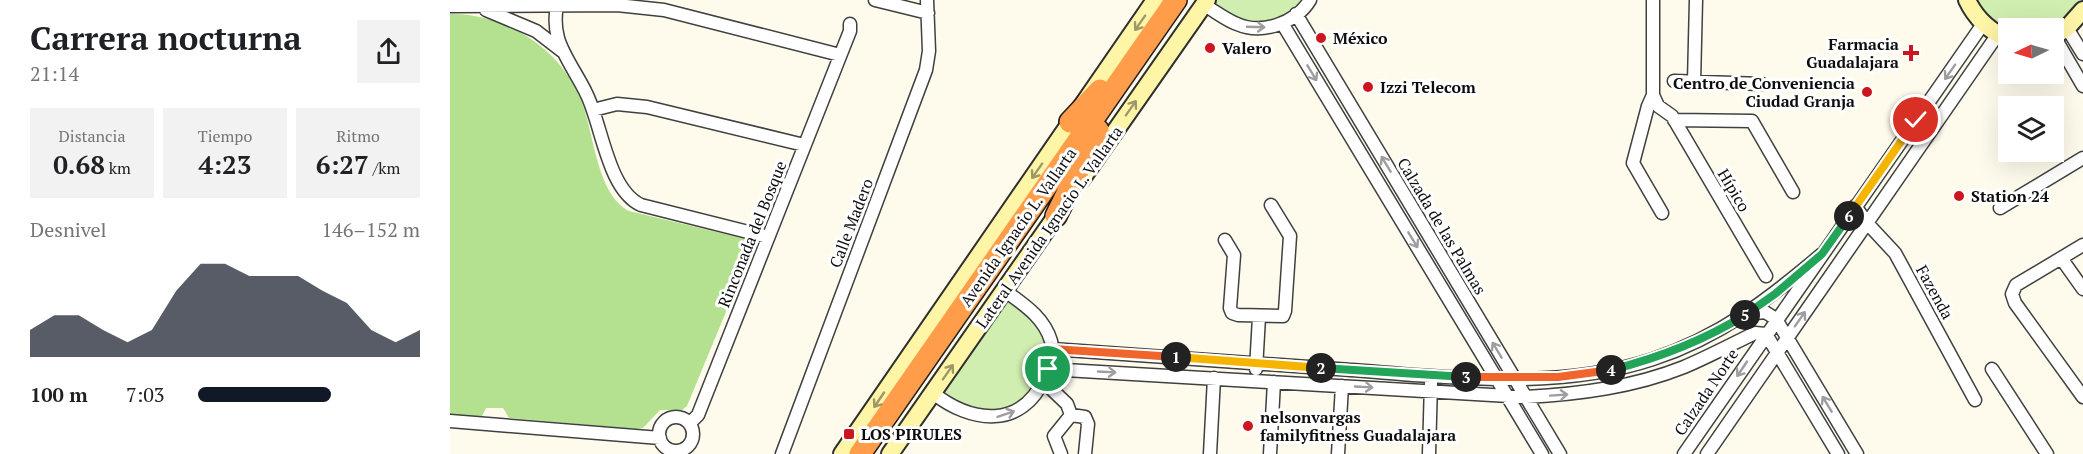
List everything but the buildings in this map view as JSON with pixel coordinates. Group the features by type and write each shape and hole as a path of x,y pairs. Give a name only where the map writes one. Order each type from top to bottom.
{"highway":[{"name":"Avenida Ignacio L. Vallarta","path":"860,454 1176,0"},
{"name":"Avenida Ignacio L. Vallarta","path":"872,454 1100,126 1199,2"},
{"path":"1070,122 1154,32"},
{"path":"1056,216 1100,126"}],"street":[{"path":"875,0 927,6"},
{"name":"Avenida Ignacio L. Vallarta","path":"1070,122 1155,0"},
{"path":"1199,2 1237,24 1251,28 1282,23 1296,14 1310,0"},
{"path":"1653,0 1653,95 1633,163 1662,213"},
{"path":"1694,82 1696,0"},
{"path":"1967,0 1975,17 1998,33"},
{"name":"Lateral Avenida Ignacio L. Vallarta","path":"890,454 1056,216 1199,2"},
{"path":"450,6 618,5 664,10 840,55"},
{"path":"472,6 503,16 536,31 563,52"},
{"path":"557,6 557,34 563,52 574,68 593,110 608,159 629,198 641,205 768,237"},
{"name":"Calle Madero","path":"782,454 926,70 929,51 927,6"},
{"path":"2064,27 2083,10"},
{"name":"Calzada de las Palmas","path":"1296,14 1560,454"},
{"name":"Calzada de las Palmas","path":"1282,23 1542,454"},
{"name":"Rinconada del Bosque","path":"690,423 698,415 840,55 850,24"},
{"name":"Calzada Norte","path":"1684,454 1983,24"},
{"path":"2064,38 2083,54"},
{"path":"1707,454 1777,352 1998,43"},
{"path":"2064,46 2083,86"},
{"path":"1674,81 1762,84"},
{"name":"Hípico","path":"1653,95 1658,106 1674,120 1767,276"},
{"path":"593,110 617,104 647,106 804,145"},
{"path":"1674,120 1752,121 1792,192"},
{"path":"842,454 1070,122"},
{"path":"2000,208 2083,158"},
{"path":"1392,206 1406,198"},
{"path":"1226,240 1234,255 1230,308 1232,313 1277,318 1283,316 1290,236 1271,205"},
{"name":"Fazenda","path":"1856,206 1868,225 1895,253 1975,400"},
{"path":"2083,245 2016,285 2012,294 2015,303 2083,397"},
{"path":"1052,349 1497,378 1558,377 1600,373 1653,359 1709,335 1745,315 1775,294 1822,254"},
{"path":"2061,258 2083,289"},
{"path":"933,393 946,403 975,416 994,417 1009,414 1024,405 1038,391 1046,375 1052,349 1051,342 1042,322 1004,290"},
{"path":"1745,315 1765,312 1776,319 1857,454"},
{"path":"1255,381 1259,316"},
{"path":"1046,375 1214,378 1526,397 1599,391 1643,380 1684,367 1755,333 1766,334 1838,454"},
{"path":"1992,369 2047,454"},
{"path":"1046,375 1067,404 1071,415"},
{"path":"1430,454 1431,375"},
{"path":"1210,454 1214,378"},
{"path":"1270,454 1274,382"},
{"path":"1338,454 1341,386"},
{"path":"1061,454 1054,436 1071,415"},
{"path":"1071,415 1081,415 1087,420 1085,454"},
{"path":"678,417 690,423 694,432 691,442 684,449 674,451 665,446 660,438 659,431 666,420 678,417"},
{"path":"450,421 660,438"}],"green space":[{"path":"1211,0 1304,0 1290,12 1274,20 1247,23 1227,15 1209,3"},
{"path":"1974,0 2081,0 2064,20 2064,18 1998,18 1998,26 1989,21"},
{"path":"450,14 470,15 510,27 528,37 560,64 581,100 603,177 618,203 629,211 746,239 750,242 752,249 687,406 682,410 660,410 643,428 636,429 509,418 503,408 486,408 481,418 450,415"},
{"path":"1004,297 1031,317 1047,347 1041,374 1028,395 1007,409 977,412 937,393"}],"place":[{"name":"México","path":"1321,38"},
{"name":"Valero","path":"1210,48"},
{"name":"Farmacia Guadalajara","path":"1911,53"},
{"name":"Izzi Telecom","path":"1368,87"},
{"name":"Centro de Conveniencia Ciudad Granja","path":"1867,92"},
{"name":"Station 24","path":"1959,196"},
{"name":"nelsonvargas familyfitness Guadalajara","path":"1248,426"},
{"name":"LOS PIRULES","path":"849,434"}],"route":[{"path":"1048,369 1052,349 1485,378 1558,377 1600,373 1653,359 1729,326 1775,294 1822,254 1916,120"}]}
